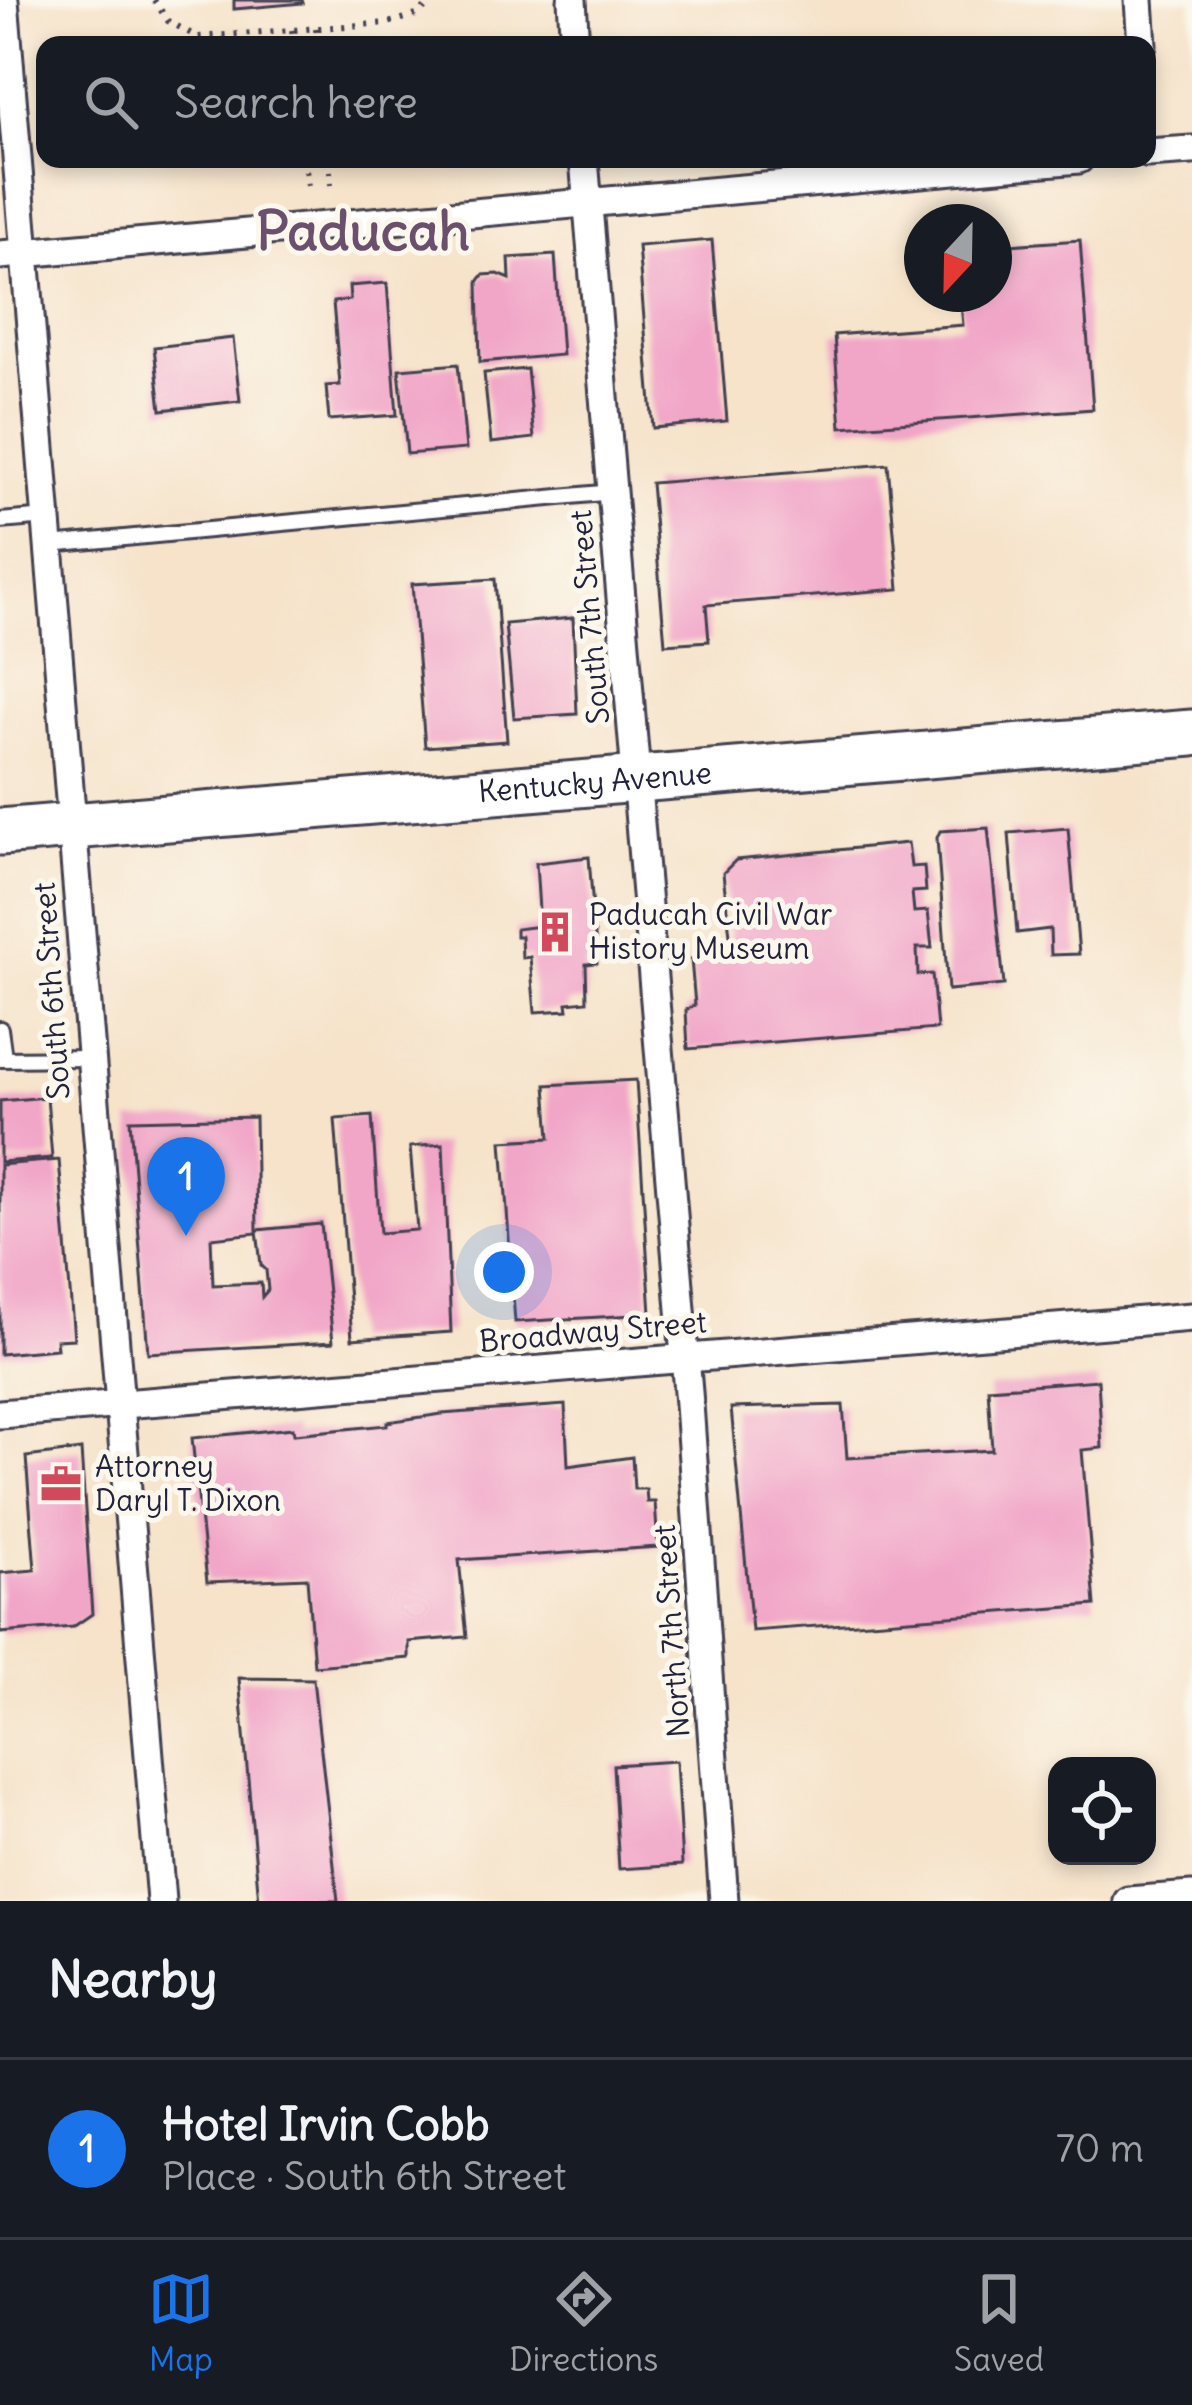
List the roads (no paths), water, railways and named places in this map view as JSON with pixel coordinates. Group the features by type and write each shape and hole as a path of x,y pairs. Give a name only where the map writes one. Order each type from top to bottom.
{"main road":[{"name":"Kentucky Avenue","path":"0,832 1192,733"}],"street":[{"name":"South 6th Street","path":"4,0 12,254 49,531 160,1901"},
{"path":"572,0 574,36"},
{"path":"1139,0 1141,36"},
{"path":"1156,152 1192,150"},
{"name":"South 7th Street","path":"585,168 683,1357"},
{"path":"12,254 971,168"},
{"name":"Broadway Street","path":"0,1414 1192,1317"},
{"name":"North 7th Street","path":"683,1357 724,1901"},
{"path":"1128,1901 1192,1896"}],"lane":[{"path":"0,521 49,531 613,492"},
{"path":"0,1029 2,1058 89,1058"}],"place":[{"name":"Paducah Civil War History Museum","path":"555,932"},
{"name":"Hotel Irvin Cobb","path":"186,1236"},
{"name":"Attorney Daryl T. Dixon","path":"61,1484"}],"district":[{"name":"Paducah","path":"363,231"}]}
